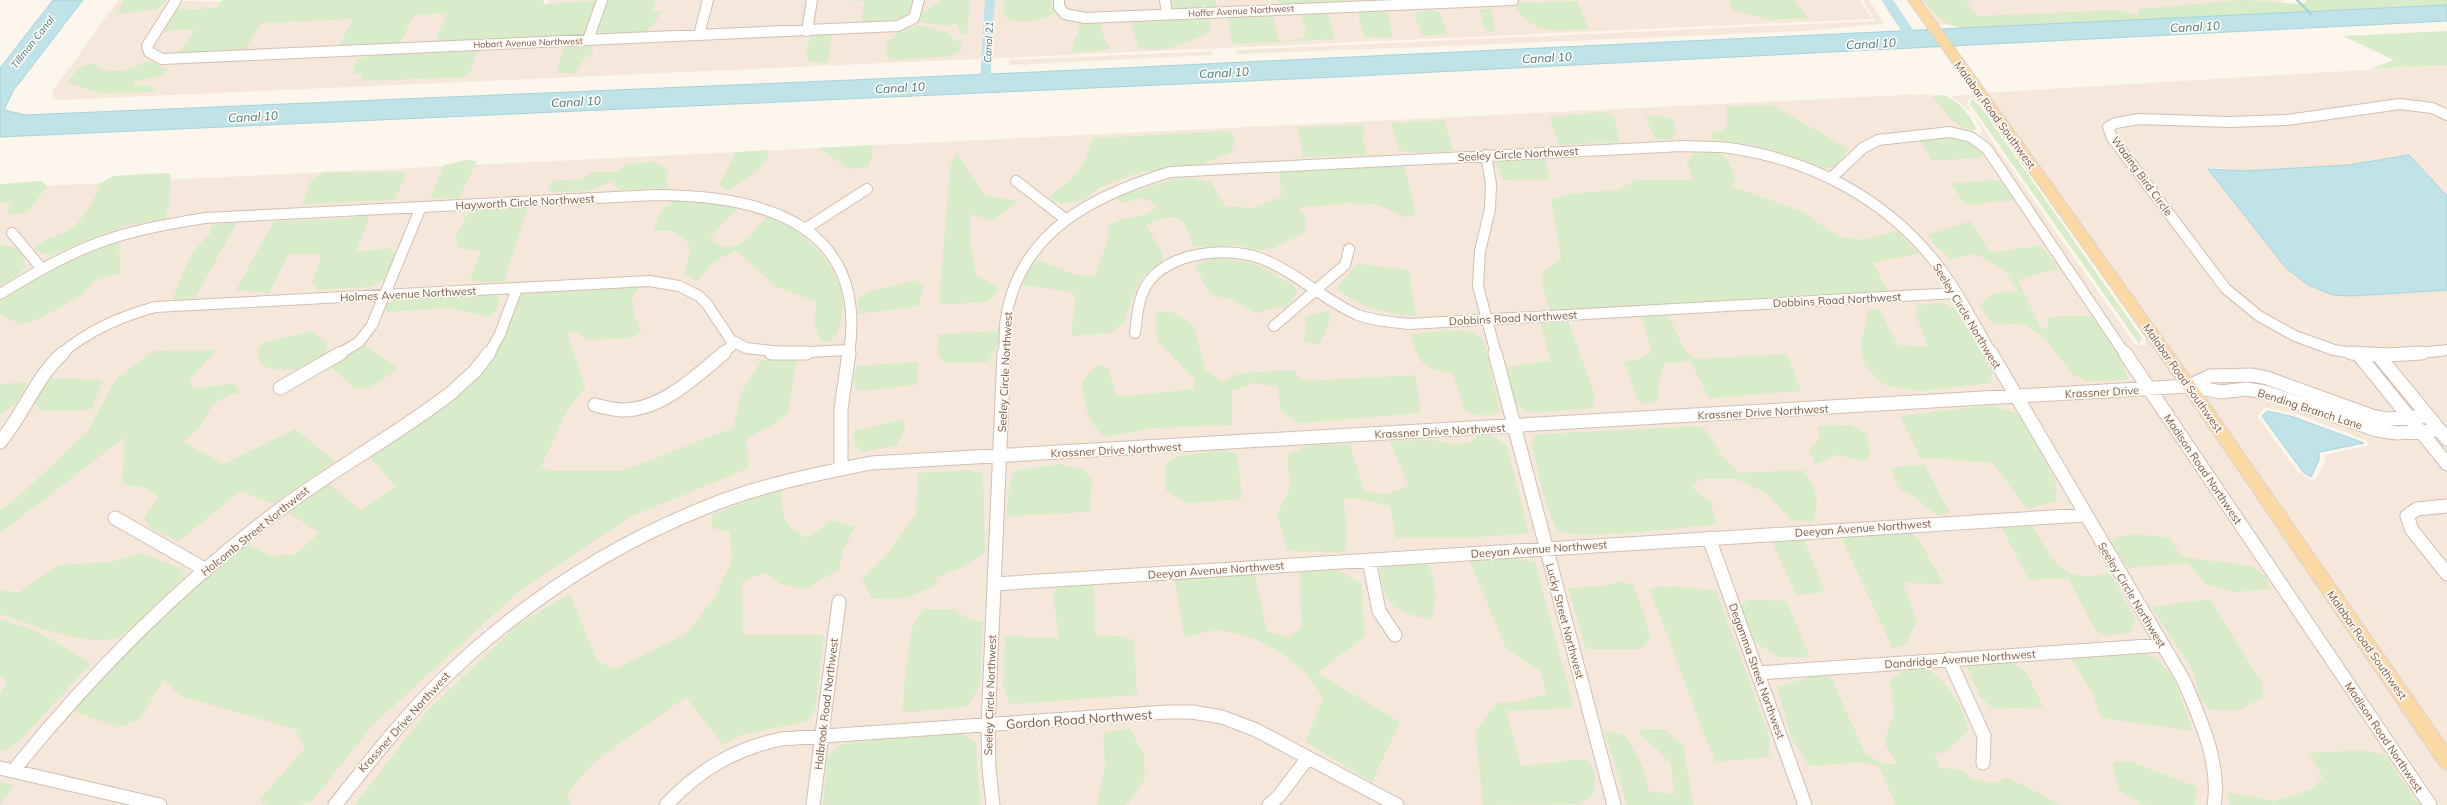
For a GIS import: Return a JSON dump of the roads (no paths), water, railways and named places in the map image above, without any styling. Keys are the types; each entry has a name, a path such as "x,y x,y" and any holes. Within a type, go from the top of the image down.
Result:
{"main road":[{"name":"Malabar Road Southwest","path":"1914,0 2189,386 2447,760"}],"street":[{"name":"Hobart Avenue Northwest","path":"176,0 152,35 147,46 149,52 162,59 898,26 908,23 914,18 918,11 918,0"},
{"path":"588,40 602,0"},
{"path":"699,35 708,0"},
{"path":"807,31 812,0"},
{"name":"Hoffer Avenue Northwest","path":"1059,0 1059,7 1065,14 1085,18 1271,10 1374,3 1512,0"},
{"path":"1165,0 1167,15"},
{"path":"1269,0 1271,10"},
{"name":"Wading Bird Circle","path":"2447,115 2427,106 2413,104 2344,111 2316,117 2230,123 2168,118 2115,122 2108,127 2112,138 2226,289 2248,310 2280,330 2306,342 2358,354 2378,355 2447,350"},
{"name":"Madison Road Northwest","path":"1831,178 1863,148 1878,140 1950,132 1971,137 1987,149 2430,805"},
{"name":"Seeley Circle Northwest","path":"993,805 989,769 988,726 1006,317 1012,289 1026,262 1064,218 1103,195 1139,181 1170,172 1683,146 1729,148 1775,157 1831,178 1864,197 1899,222 1932,258 1956,293 2084,515 2184,681 2202,724 2217,786 2214,805"},
{"name":"Lucky Street Northwest","path":"1486,155 1491,184 1490,209 1480,251 1478,286 1513,427 1614,805"},
{"path":"1016,181 1064,218"},
{"path":"805,229 867,188"},
{"name":"Hayworth Circle Northwest","path":"0,294 42,269 98,243 165,224 205,218 694,194 726,198 757,205 783,215 805,229 824,246 840,268 849,291 852,317 842,403 841,468"},
{"path":"280,388 359,342 372,325 421,208"},
{"path":"12,233 42,269"},
{"path":"1274,326 1345,265 1349,249"},
{"name":"Dobbins Road Northwest","path":"1135,333 1139,301 1149,282 1165,267 1189,257 1219,252 1246,254 1267,261 1315,291 1359,315 1378,320 1409,324 1956,293"},
{"name":"Holmes Avenue Northwest","path":"0,442 22,414 40,380 61,354 95,329 126,314 155,307 630,281 668,283 690,290 706,301 717,322 735,343"},
{"name":"Holcomb Street Northwest","path":"6,770 46,729 95,673 170,601 206,570 257,527 308,489 422,414 454,390 485,359 499,335 517,288"},
{"path":"595,405 624,410 646,406 668,396 735,343 753,349 778,353 848,350"},
{"path":"2358,354 2447,464"},
{"path":"2378,355 2443,434"},
{"name":"Bending Branch Lane","path":"2189,386 2210,376 2252,375 2267,378 2367,415 2387,419 2428,416"},
{"name":"Krassner Drive","path":"2015,397 2189,386"},
{"name":"Bending Branch Lane","path":"2189,386 2221,392 2246,389 2265,392 2377,430 2397,432 2420,431 2443,434"},
{"name":"Krassner Drive Northwest","path":"335,805 362,768 426,695 457,664 520,611 568,578 650,530 699,509 766,485 841,468 871,463 1001,457 2015,397"},
{"path":"2447,506 2417,508 2408,516 2412,530 2447,574"},
{"name":"Deeyan Avenue Northwest","path":"994,584 2084,515"},
{"path":"115,518 206,570"},
{"name":"Degamma Street Northwest","path":"1709,538 1805,805"},
{"path":"1369,560 1379,612 1395,635"},
{"name":"Holbrook Road Northwest","path":"813,805 839,602"},
{"name":"Dandridge Avenue Northwest","path":"1758,673 1949,659 2163,646"},
{"path":"1949,659 1984,736 1983,763"},
{"name":"Gordon Road Northwest","path":"666,805 683,786 708,766 738,750 781,739 1192,712 1222,717 1249,727 1307,759 1397,805"},
{"path":"1270,805 1279,796 1307,759"},
{"path":"6,770 160,805"}],"water":[{"path":"53,0 83,0 13,91 4,110 25,115 993,74 2447,5 2447,21 1337,77 0,137 0,68"},
{"path":"2409,155 2447,196 2447,290 2351,296 2333,295 2308,285 2286,268 2208,169 2244,171 2349,165"},
{"path":"2267,411 2294,417 2364,443 2319,452 2319,460 2311,477 2303,472 2262,416"}],"waterway":[{"name":"Canal 21","path":"985,84 990,0"},
{"path":"1887,0 1915,42"},
{"path":"2297,0 2311,14"}],"water label":[{"name":"Canal 10","path":"2195,27"},
{"name":"Tillman Canal","path":"32,42"},
{"name":"Canal 10","path":"1871,44"},
{"name":"Canal 10","path":"1547,58"},
{"name":"Canal 10","path":"1224,73"},
{"name":"Canal 10","path":"900,88"},
{"name":"Canal 10","path":"576,102"},
{"name":"Canal 10","path":"253,117"}]}
